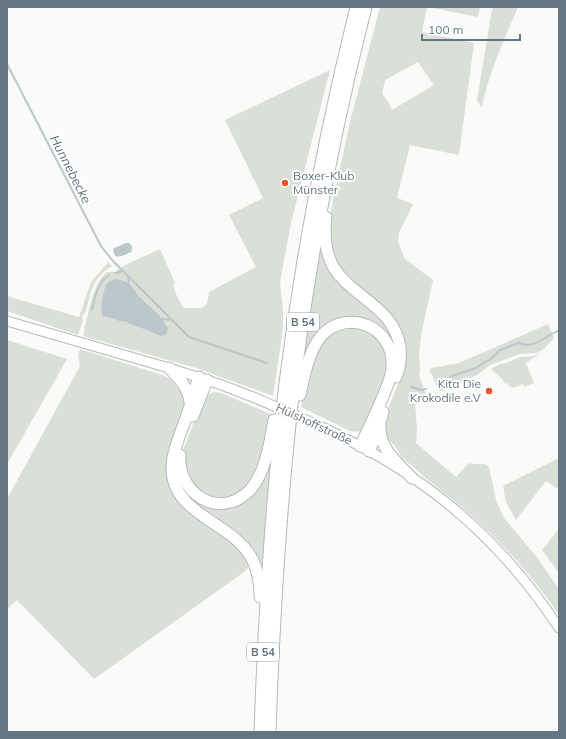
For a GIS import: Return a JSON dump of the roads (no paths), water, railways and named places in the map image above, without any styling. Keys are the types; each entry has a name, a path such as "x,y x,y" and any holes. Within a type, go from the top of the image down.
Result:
{"highway":[{"name":"B 54","path":"260,732 266,590 274,487 291,340 320,168 356,7"},
{"name":"B 54","path":"270,732 276,592 284,486 302,326 331,159 366,7"},
{"path":"331,159 326,232 326,243 331,260 334,268 344,281 376,307 388,319 395,331 401,358 398,373 380,420 377,433 365,449"},
{"path":"284,486 293,456 306,368 319,340 327,331 337,325 347,322 367,325 379,332 388,345 392,360 390,380 371,425 365,449"},
{"path":"203,379 182,445 180,470 186,485 198,496 210,502 224,503 237,500 248,492 256,481 263,466 275,418 281,368 291,340"},
{"path":"169,368 183,383 188,392 190,402"},
{"path":"203,379 190,402 188,413 174,453 172,465 175,483 178,491 187,503 202,516 235,538 248,551 254,562 260,586 256,679 261,707"},
{"path":"380,420 380,433 383,444 390,455 412,478"}],"main road":[{"name":"Hülshoffstraße","path":"7,321 203,379 253,397 320,426 365,449 412,478 448,504 489,541 525,581 559,628"}],"waterway":[{"name":"Hunnebecke","path":"7,64 101,246 112,260 189,337 267,363"},
{"name":"Hunnebecke","path":"115,273 123,271"},
{"path":"92,310 99,286 109,275"},
{"name":"Hunnebecke","path":"128,276 129,286"},
{"name":"Hunnebecke","path":"161,319 170,320"},
{"name":"Hunnebecke","path":"439,383 452,376 476,368 491,359 500,350 519,343 526,345 534,344 559,330"},
{"name":"Hunnebecke","path":"411,387 421,390 426,389"}],"place":[{"name":"Boxer-Klub Münster","path":"285,183"},
{"name":"Kita Die Krokodile e.V","path":"489,391"}]}
